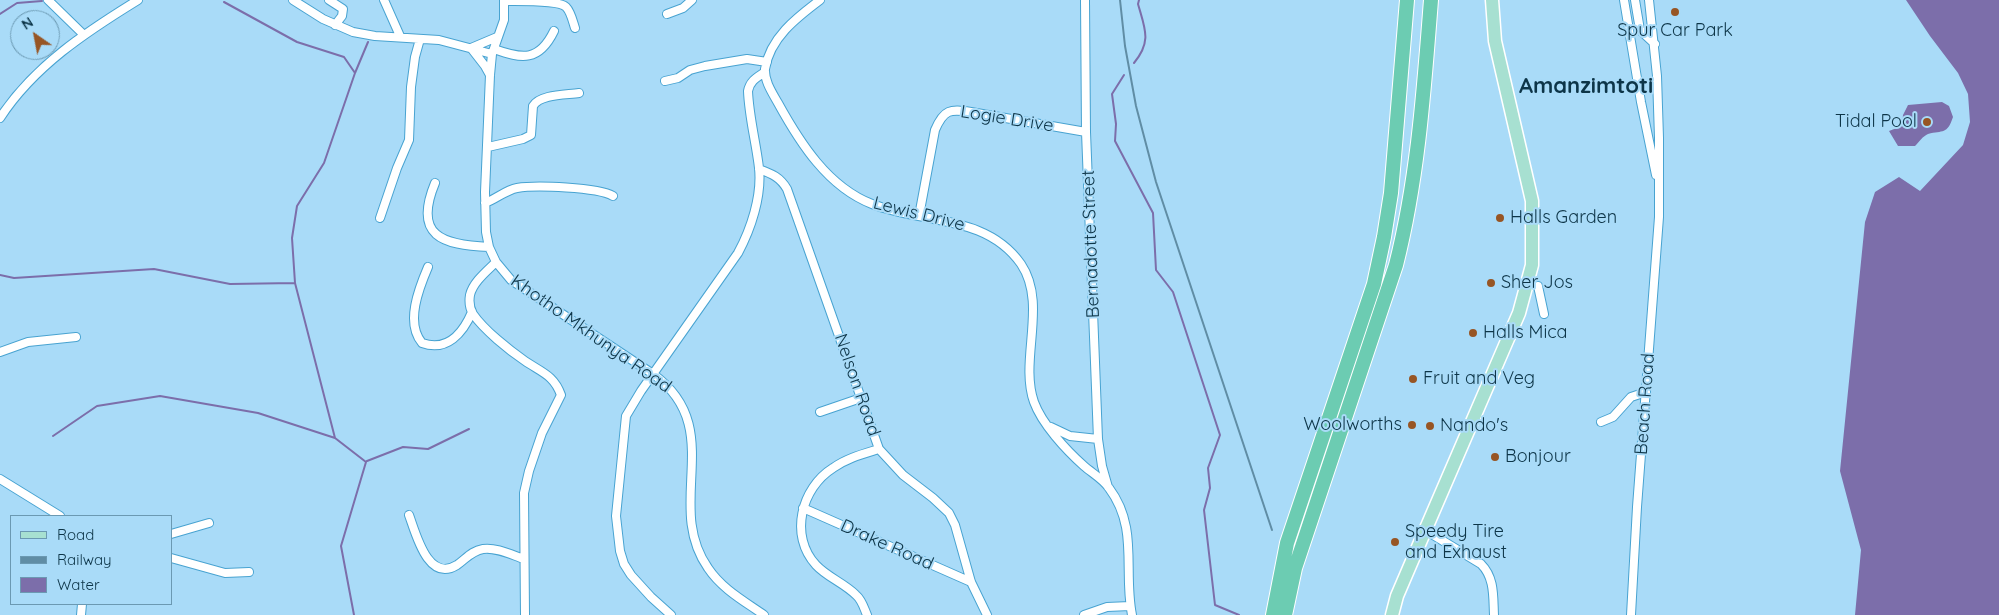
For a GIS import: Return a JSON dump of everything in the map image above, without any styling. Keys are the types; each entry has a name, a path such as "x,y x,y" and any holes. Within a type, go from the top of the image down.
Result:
{"highway":[{"path":"1267,615 1283,560 1374,284 1391,193 1407,0"},
{"path":"1285,615 1295,568 1396,265 1407,221 1416,167 1431,0"},
{"path":"1273,615 1283,560"}],"main road":[{"path":"1392,615 1397,596 1519,313 1532,265 1532,201 1495,40 1492,0"}],"street":[{"path":"48,0 84,35"},
{"path":"0,118 30,80 53,58 84,35 138,0"},
{"path":"293,0 335,25 360,33 375,36 400,36 439,40 516,57 533,54 544,47 554,31"},
{"path":"329,0 343,9 342,16 335,25"},
{"path":"384,0 400,36"},
{"path":"504,1 524,0 560,3 567,8 576,28"},
{"path":"667,14 683,8 692,0"},
{"path":"671,615 631,575 624,564 617,534 616,516 626,416 640,391 743,243 758,196 759,169 748,91 754,79 765,72 767,62 779,36 790,24 820,0"},
{"name":"Bernadotte Street","path":"1086,0 1086,132 1098,439 1102,466 1108,487"},
{"name":"Beach Road","path":"1624,0 1659,192"},
{"path":"1634,0 1640,30 1655,44"},
{"name":"Beach Road","path":"1632,615 1637,507 1659,192 1655,44 1649,0"},
{"name":"Khotho Mkhunya Road","path":"504,1 504,20 493,52 490,75 485,203 486,232 496,262 511,280 653,374 674,392 689,420 693,446 690,499 691,526 700,554 707,567 723,586 764,615"},
{"path":"471,48 497,37"},
{"path":"380,218 409,140 411,87 415,57 420,39"},
{"path":"471,48 490,75"},
{"path":"665,82 678,78 690,70 705,66 747,59 767,62"},
{"name":"Lewis Drive","path":"765,72 770,88 795,133 813,158 846,190 871,204 956,223 987,234 1003,245 1022,266 1027,278 1034,310 1030,375 1033,400 1040,416 1049,426 1056,439 1108,487 1125,521 1129,538 1130,606 1132,615"},
{"path":"488,148 523,139 531,135 533,106 535,102 546,98 579,93"},
{"name":"Logie Drive","path":"919,216 935,130 946,112 953,110 971,112 1086,132"},
{"path":"1648,139 1659,138"},
{"name":"Nelson Road","path":"759,169 776,175 787,189 879,449 853,457 822,475 814,485 803,508 800,529 804,544 811,558 823,572 856,595 867,615"},
{"path":"436,183 427,209 432,231 436,235 457,243 490,247"},
{"path":"485,203 495,200 510,190 531,187 598,190 613,196"},
{"path":"496,262 478,280 470,293 472,312 512,350 552,377 561,395 542,433 529,471 524,494 525,615"},
{"path":"428,267 415,303 415,326 417,337 422,343 443,344 454,339 467,323 472,312"},
{"path":"1538,286 1544,314"},
{"path":"0,352 28,342 76,336"},
{"path":"1601,422 1614,417 1631,396 1646,392"},
{"path":"820,412 861,398"},
{"path":"1049,426 1070,436 1098,439"},
{"path":"879,449 899,472 949,513 955,525 971,582 987,615"},
{"path":"0,479 58,515"},
{"name":"Drake Road","path":"803,508 971,582"},
{"path":"409,515 420,546 429,561 435,566 449,569 458,565 471,553 490,548 524,559"},
{"path":"172,534 209,523"},
{"path":"1425,530 1481,564 1488,571 1492,580 1494,615"},
{"path":"172,558 225,573 249,572"},
{"path":"1084,615 1107,607 1130,606"}],"water":[{"path":"1906,0 1999,0 1999,615 1855,615 1861,550 1840,471 1865,222 1875,192 1899,177 1920,191 1963,145 1970,122 1968,94 1958,73"},
{"name":"Tidal Pool","path":"1942,102 1949,106 1953,117 1949,127 1944,131 1926,135 1915,146 1898,146 1889,131 1902,126 1903,115 1908,105"}],"waterway":[{"path":"1134,63 1140,55 1145,41 1145,28 1138,4 1139,0"},
{"path":"0,14 17,3 42,1"},
{"path":"224,2 297,42 344,57 355,73"},
{"path":"354,615 341,546 366,462 335,438 295,283 292,238 297,206 324,163 355,73 368,42"},
{"path":"1124,75 1112,94 1116,124 1115,141 1153,213 1156,270 1173,292 1220,435 1208,468 1210,488 1204,510 1215,605 1239,615"},
{"path":"0,275 14,278 154,269 230,284 295,283"},
{"path":"53,436 97,406 160,396 258,413 335,438"},
{"path":"367,461 403,447 428,449 469,429"}],"railway":[{"path":"1120,0 1125,46 1136,106 1156,182 1272,530"}],"place":[{"name":"Spur Car Park","path":"1675,12"},
{"name":"Tidal Pool","path":"1927,122"},
{"name":"Halls Garden","path":"1500,218"},
{"name":"Sher Jos","path":"1491,283"},
{"name":"Halls Mica","path":"1473,333"},
{"name":"Fruit and Veg","path":"1413,379"},
{"name":"Woolworths","path":"1412,425"},
{"name":"Nando's","path":"1430,426"},
{"name":"Bonjour","path":"1495,457"},
{"name":"Speedy Tire and Exhaust","path":"1395,542"}],"district":[{"name":"Amanzimtoti","path":"1586,86"}]}
